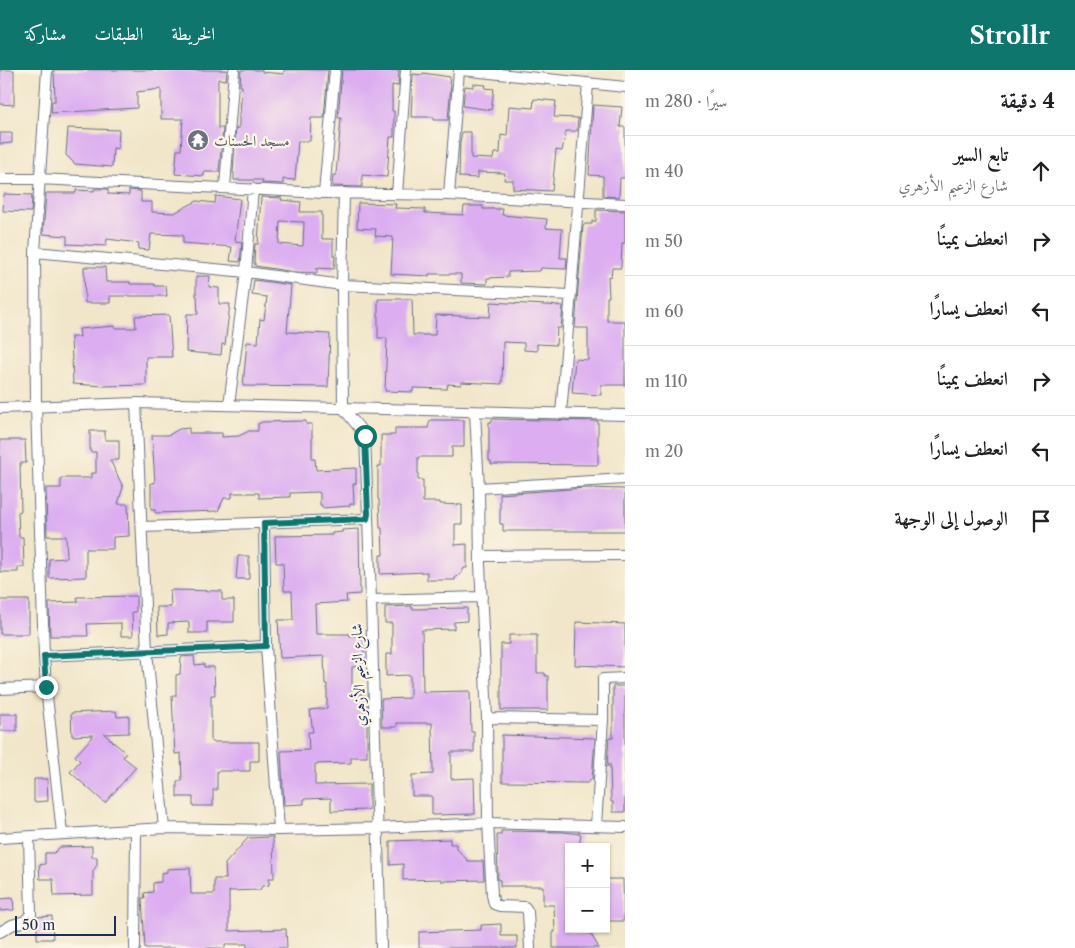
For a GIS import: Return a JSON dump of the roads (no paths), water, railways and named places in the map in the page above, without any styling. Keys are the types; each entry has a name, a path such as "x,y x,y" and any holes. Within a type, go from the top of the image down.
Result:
{"street":[{"path":"48,70 35,252 36,406 44,656 62,833"},
{"path":"225,187 234,70"},
{"path":"324,193 335,70"},
{"path":"397,194 406,70"},
{"path":"449,195 460,70 625,87"},
{"path":"561,414 588,84"},
{"path":"0,180 40,179 324,193 449,195 625,204"},
{"path":"229,405 246,272 253,189"},
{"path":"343,408 342,285 344,193"},
{"path":"35,252 246,272 342,285 570,295"},
{"path":"136,403 148,651 164,828"},
{"path":"0,408 136,403 625,415"},
{"name":"شارع الزعيم الأزهري","path":"343,408 365,436 381,948"},
{"path":"475,412 487,718 488,823 494,904 525,907 528,912 530,948"},
{"path":"479,488 625,479"},
{"path":"143,527 367,519"},
{"path":"264,523 266,646 279,830"},
{"path":"480,556 625,555"},
{"path":"371,600 482,597"},
{"path":"44,656 266,646"},
{"path":"596,825 603,720 603,679 625,678"},
{"path":"0,689 46,687"},
{"path":"487,718 603,720"},
{"path":"0,838 164,828 279,830 488,823 625,827"},
{"path":"135,948 136,830"},
{"path":"0,932 12,925 25,921 31,914 29,837"}],"place":[{"name":"مسجد الحسنات","path":"198,140"}]}
